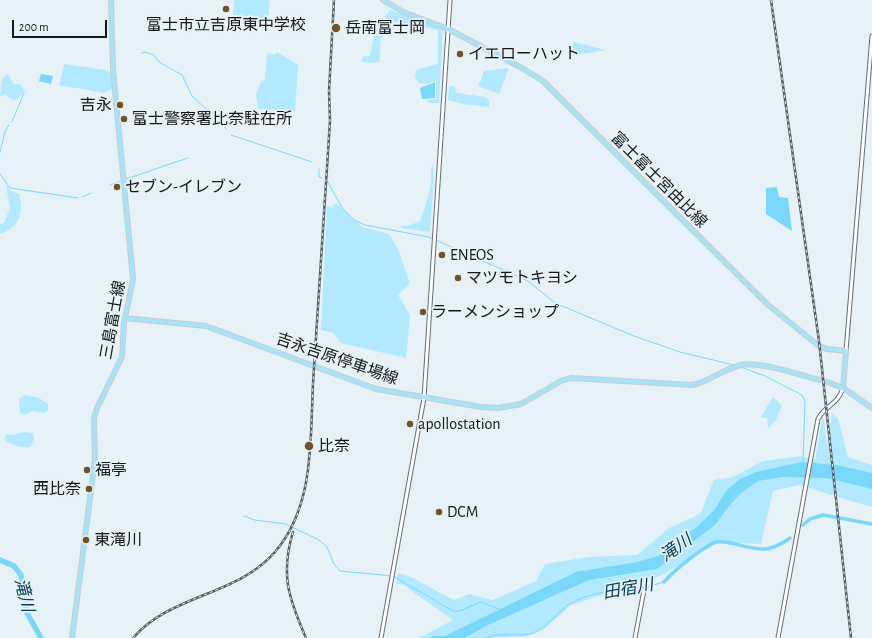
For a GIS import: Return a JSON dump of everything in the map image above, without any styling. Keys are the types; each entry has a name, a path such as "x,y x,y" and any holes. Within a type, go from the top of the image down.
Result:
{"main road":[{"name":"三島富士線","path":"72,638 95,459 94,418 96,408 122,357 125,318 132,286 133,270 113,70 111,0"},
{"name":"富士富士宮由比線","path":"383,0 403,12 448,30 522,68 543,82 773,309 819,346 846,351"},
{"name":"吉永吉原停車場線","path":"125,318 206,326 376,389 424,398 498,408 521,404 571,378 692,385 699,384 733,368 748,364 820,380"},
{"path":"843,388 846,351"},
{"path":"827,382 843,388 872,408"}],"street":[{"path":"380,638 424,398 450,0"},
{"path":"846,351 872,36"},
{"path":"778,638 818,419 821,412 837,401 843,388"},
{"path":"635,638 644,590"}],"shaded area":[{"path":"234,0 270,0 268,18 233,15"},
{"path":"390,10 443,30 439,103 429,103 427,100 436,99 436,80 427,84 419,83 415,77 416,70 438,64 438,30 399,22 391,22 382,37 379,62 368,63 361,61 364,56 370,56 375,31"},
{"path":"574,42 606,50 570,56"},
{"path":"277,52 298,65 295,111 258,109 256,94 262,80 265,81 267,54 274,55"},
{"path":"64,64 106,70 111,73 113,88 104,93 59,85"},
{"path":"509,68 499,94 478,86 483,75 483,71"},
{"path":"8,74 14,84 20,84 25,91 18,99 13,100 5,95 0,96 2,79"},
{"path":"449,86 455,86 456,93 486,97 489,100 489,107 463,104 448,100"},
{"path":"433,166 434,176 430,232 402,228 400,226 408,226 420,221 430,188 430,169"},
{"path":"6,185 11,191 19,194 21,207 19,218 16,223 7,231 0,234 0,224 4,223 10,208"},
{"path":"336,203 362,227 389,234 398,249 410,283 398,295 410,315 406,358 341,343 333,333 321,330 327,206 333,208 332,206"},
{"path":"25,395 39,398 48,404 48,410 45,413 31,411 26,415 20,413 19,399"},
{"path":"773,397 782,406 776,420 768,429 767,418 761,417"},
{"path":"832,414 838,418 848,457 872,465 872,507 799,485 773,491 761,544 719,542 660,576 571,605 543,630 529,636 489,638 419,638 453,620 402,584 396,584 398,573 411,577 454,600 469,594 493,600 536,581 545,564 589,557 637,555 669,528 700,514 714,480 733,477 763,461 802,456 815,460 822,419 824,418 827,447"},
{"path":"24,432 33,433 34,439 30,447 16,446 4,439 6,434 12,435"}],"water":[{"path":"41,74 53,76 51,84 39,81"},
{"path":"435,82 435,98 422,99 420,88"},
{"path":"777,187 779,197 788,198 792,231 766,214 766,188"},
{"path":"802,462 836,465 872,473 872,489 826,478 782,477 758,481 741,493 728,507 715,525 657,569 589,580 488,625 464,638 427,638 434,636 445,636 576,572 637,562 658,556 698,526 715,509 726,491 740,479 756,472"}],"waterway":[{"path":"142,53 145,52 154,55 159,62 182,75 192,96 205,108 220,117 226,129"},
{"path":"12,122 24,93"},
{"path":"0,152 5,132 9,125"},
{"path":"231,135 312,162"},
{"path":"126,179 188,158"},
{"path":"319,169 319,177 322,178"},
{"path":"0,174 10,188 78,198"},
{"path":"110,185 120,181"},
{"path":"327,181 343,209 356,221 365,225 429,237 528,281 555,303 634,336 680,352 734,365"},
{"path":"82,197 91,193"},
{"path":"741,367 765,376 802,395 805,401 803,462"},
{"name":"田宿川","path":"803,525 810,519 823,515 872,524"},
{"path":"244,516 255,520 286,524 319,540 327,547 334,564 340,571 393,576 453,611 460,611 480,602 499,609"},
{"name":"田宿川","path":"664,582 688,560 716,542 725,542 755,549 768,549 790,538"},
{"name":"滝川","path":"0,560 14,566 21,575 27,613 41,638"},
{"name":"田宿川","path":"485,638 497,635 521,635 533,633 545,626 565,607 587,596 664,582"}],"railway":[{"path":"133,638 148,623 166,612 242,578 260,567 275,552 289,532 299,511 305,488 311,440 314,368 330,121 329,91 334,0"},
{"path":"771,0 819,341 851,638"},
{"path":"293,532 287,561 288,586 295,611 306,638"}],"place":[{"name":"富士市立吉原東中学校","path":"226,9"},
{"name":"岳南富士岡","path":"336,28"},
{"name":"イエローハット","path":"460,54"},
{"name":"吉永","path":"120,105"},
{"name":"富士警察署比奈駐在所","path":"124,119"},
{"name":"セブン-イレブン","path":"117,187"},
{"name":"ENEOS","path":"442,255"},
{"name":"マツモトキヨシ","path":"458,278"},
{"name":"ラーメンショップ","path":"423,312"},
{"name":"apollostation","path":"410,424"},
{"name":"比奈","path":"309,446"},
{"name":"福亭","path":"87,470"},
{"name":"西比奈","path":"89,489"},
{"name":"DCM","path":"439,512"},
{"name":"東滝川","path":"86,540"}]}
